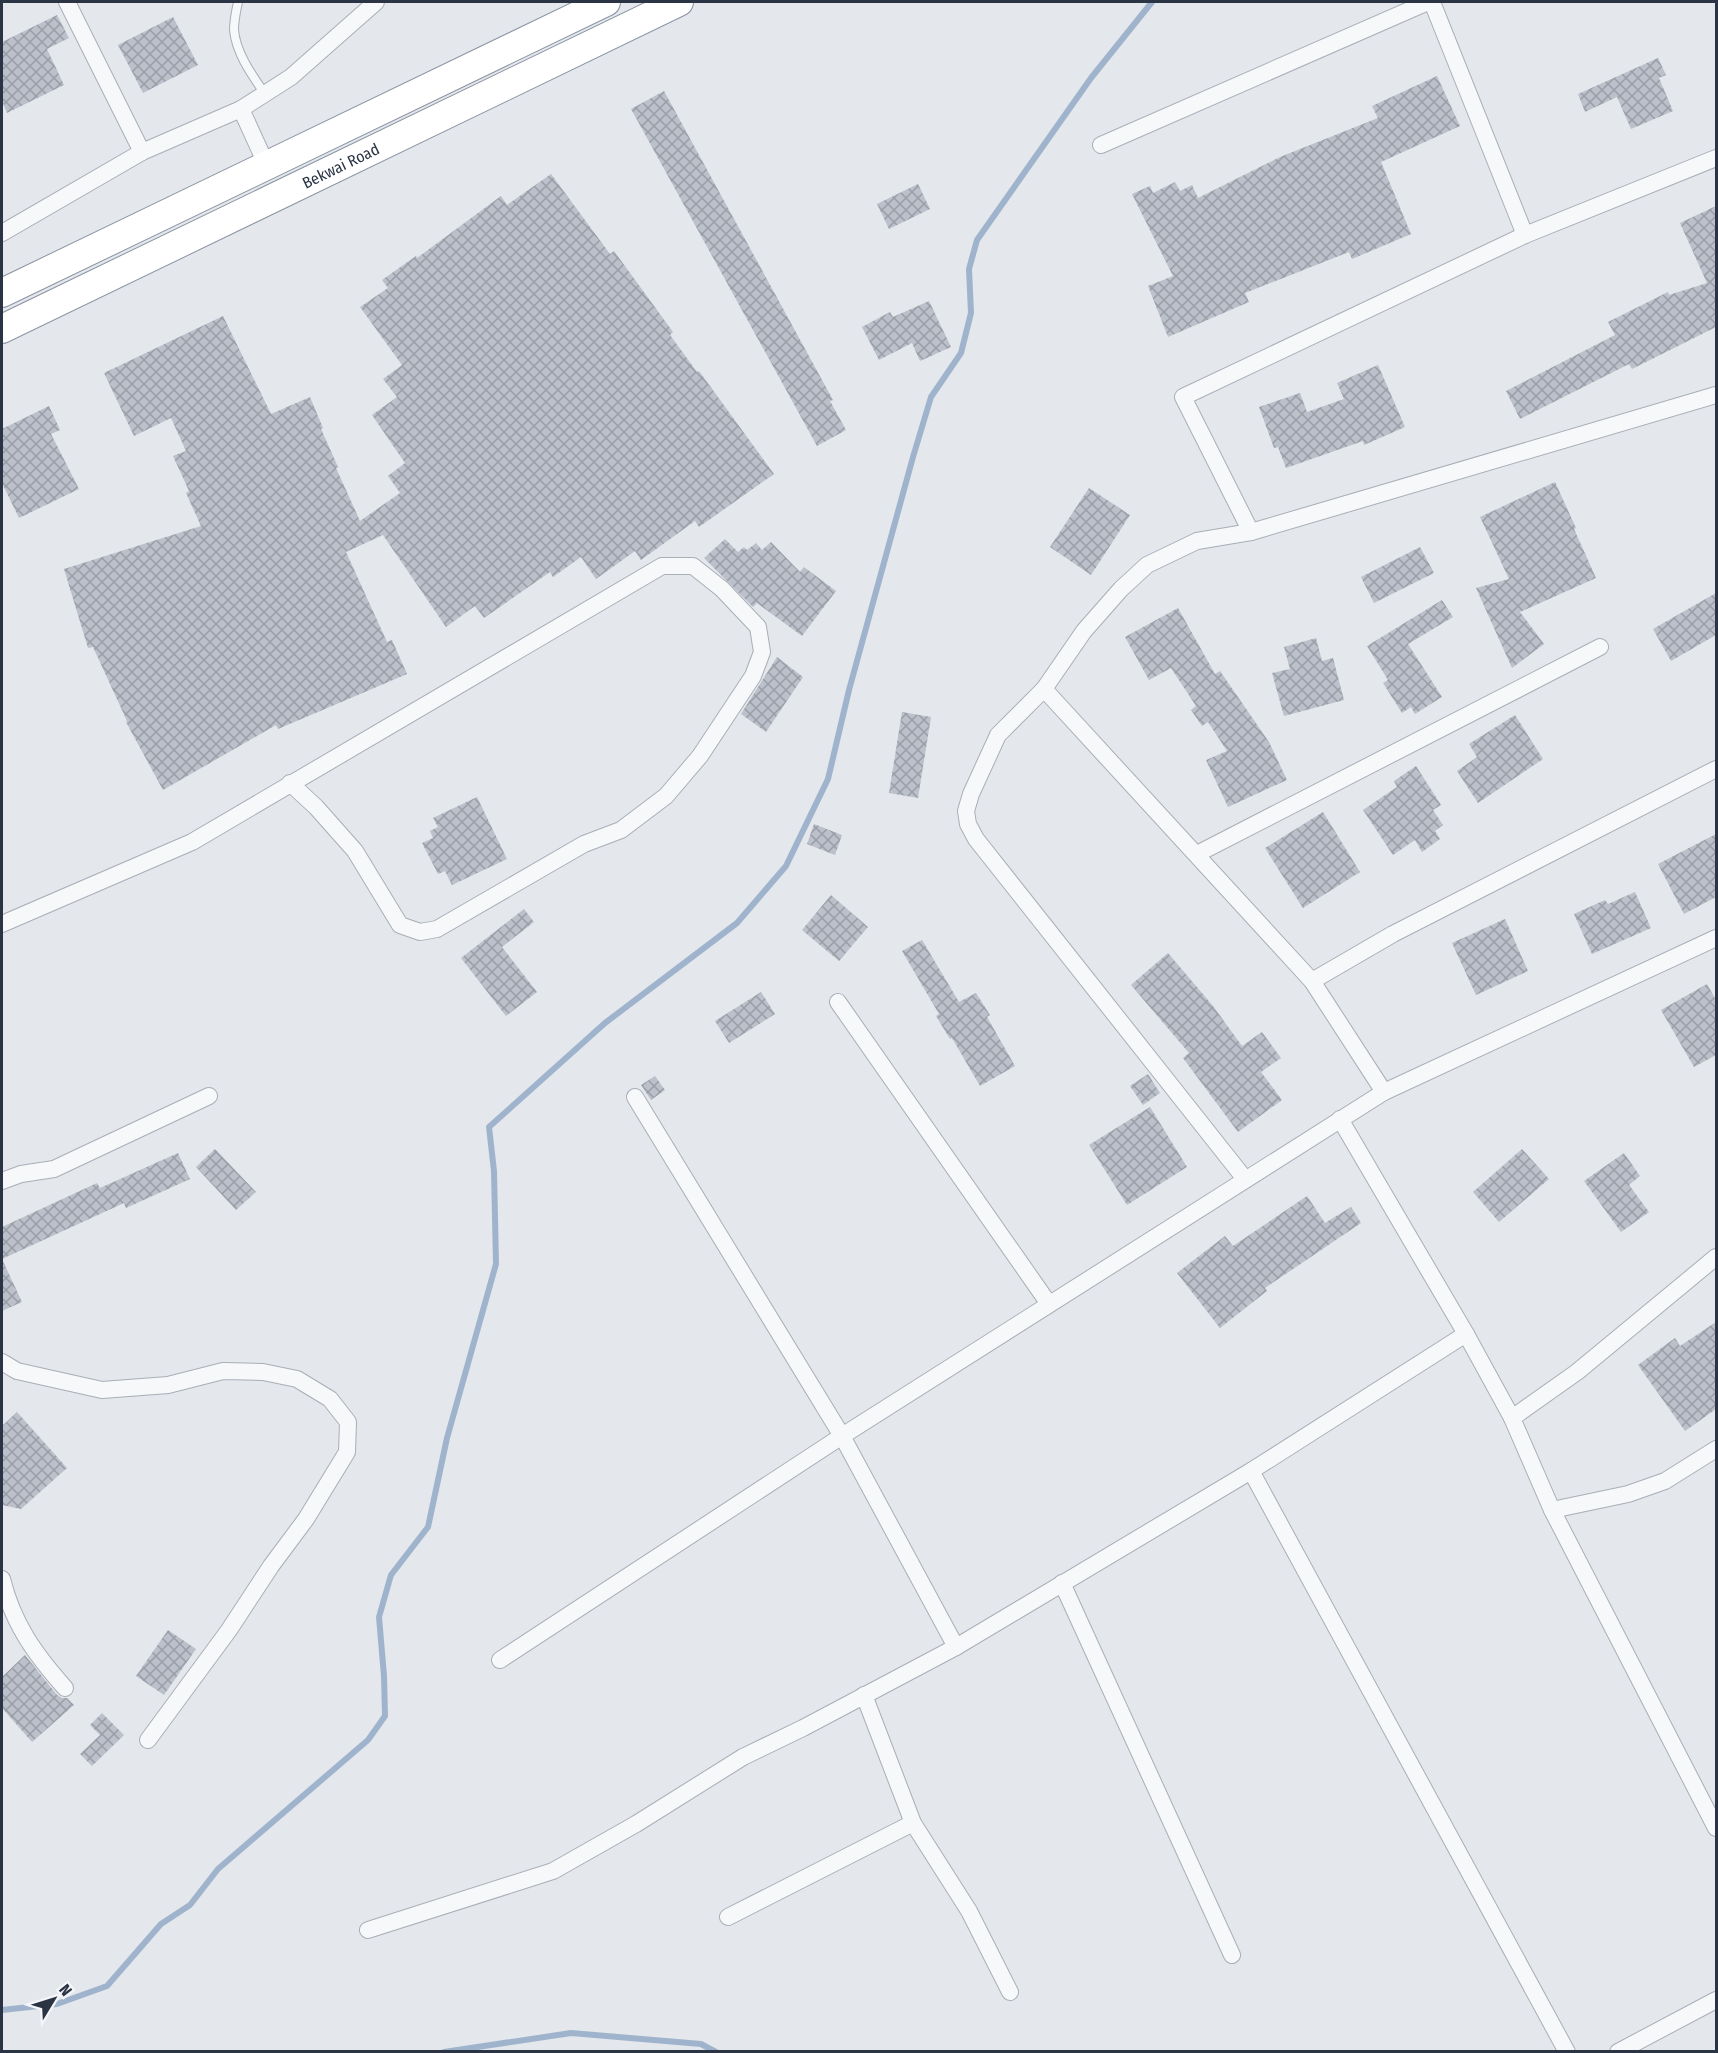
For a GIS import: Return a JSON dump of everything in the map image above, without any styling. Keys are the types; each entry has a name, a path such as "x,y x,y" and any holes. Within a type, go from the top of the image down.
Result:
{"highway":[{"name":"Bekwai Road","path":"2,293 606,2"},
{"name":"Bekwai Road","path":"2,328 679,2"}],"street":[{"path":"67,2 142,153"},
{"path":"2,233 142,153 241,109 291,77 376,2"},
{"path":"1101,146 1430,2 1525,235"},
{"path":"241,109 267,166"},
{"path":"1251,532 1183,397 1525,235 1716,158"},
{"path":"1245,1179 976,839 968,824 966,811 998,735 1044,689 1084,631 1121,589 1147,566 1197,541 1251,532 1716,395"},
{"path":"2,924 192,842 290,783 662,566 693,566 722,589 758,627 762,652 753,676 700,756 666,796 621,830 584,844 436,929 420,932 400,925 356,851 316,807 290,783"},
{"path":"1197,854 1600,647"},
{"path":"1044,689 1312,981 1384,1092"},
{"path":"1312,981 1393,934 1716,769"},
{"path":"500,1660 842,1436 1384,1092 1716,938"},
{"path":"838,1002 1049,1304"},
{"path":"2,1181 21,1174 54,1169 209,1096"},
{"path":"635,1097 842,1436 956,1647"},
{"path":"1340,1119 1466,1334 1512,1418 1552,1510 1716,1828"},
{"path":"1512,1418 1577,1372 1716,1257"},
{"path":"368,1930 553,1871 636,1824 743,1757 956,1647 1251,1471 1466,1334"},
{"path":"2,1362 17,1371 102,1390 168,1385 223,1371 263,1372 297,1379 330,1399 348,1422 348,1452 306,1519 271,1566 229,1630 148,1740"},
{"path":"1552,1510 1628,1494 1665,1481 1716,1449"},
{"path":"1251,1471 1567,2052"},
{"path":"1062,1583 1232,1955"},
{"path":"2,1588 16,1623 33,1649 65,1688"},
{"path":"864,1695 913,1823 969,1911 1010,1992"},
{"path":"728,1917 913,1823"},
{"path":"1618,2052 1716,2000"}],"lane":[{"path":"237,2 234,29 237,44 250,71 265,94"}],"building":[{"path":"57,15 69,38 47,49 64,85 7,113 2,101 2,42"},
{"path":"173,17 198,65 143,93 118,45"},
{"path":"1658,58 1666,75 1659,78 1673,111 1631,129 1617,97 1585,112 1578,94"},
{"path":"1437,76 1460,126 1381,162 1411,234 1352,259 1349,252 1245,293 1249,302 1168,337 1148,286 1173,276 1132,194 1150,186 1153,193 1175,182 1180,191 1192,185 1198,198 1280,157 1378,118 1372,106"},
{"path":"664,91 833,400 830,401 846,430 817,446 631,109"},
{"path":"551,174 610,254 614,251 673,332 670,335 774,474 699,527 695,521 641,560 635,551 596,579 581,557 553,577 550,572 484,618 475,606 446,627 383,535 346,552 387,642 392,640 407,674 278,729 276,725 163,790 126,722 93,647 88,648 64,569 201,526 186,493 189,491 173,456 186,451 171,418 134,436 104,373 223,316 271,414 310,397 338,467 336,468 360,521 400,493 388,476 405,463 372,415 397,397 383,379 402,365 360,307 388,288 382,280 416,256 417,258 501,196 507,205"},
{"path":"918,184 930,209 889,229 877,204"},
{"path":"1716,206 1716,327 1632,369 1629,364 1520,419 1506,391 1615,335 1608,322 1668,292 1669,295 1707,283 1680,223"},
{"path":"929,301 951,347 920,361 912,343 879,360 862,327 890,312 893,317"},
{"path":"1378,365 1405,427 1364,445 1363,441 1286,468 1278,447 1274,448 1259,407 1300,393 1307,412 1344,399 1337,383"},
{"path":"49,406 60,430 51,434 79,489 19,518 2,483 2,429"},
{"path":"1555,482 1596,578 1520,612 1544,644 1512,668 1476,588 1509,579 1480,517"},
{"path":"1089,488 1130,515 1091,575 1050,547"},
{"path":"725,539 738,552 744,547 747,550 756,543 762,550 771,542 800,572 804,567 836,591 802,636 757,603 753,607 704,558"},
{"path":"1420,547 1434,573 1374,603 1361,577"},
{"path":"1716,593 1716,635 1671,661 1653,629"},
{"path":"1442,600 1453,617 1408,644 1442,697 1415,714 1411,707 1402,713 1383,683 1388,680 1367,646"},
{"path":"1178,608 1215,674 1220,671 1269,742 1287,780 1228,807 1206,760 1227,751 1208,722 1202,726 1191,710 1196,706 1171,668 1149,680 1125,637"},
{"path":"1316,638 1322,661 1333,658 1344,700 1284,716 1272,673 1290,669 1284,647"},
{"path":"777,657 803,677 766,732 741,714"},
{"path":"902,712 931,717 918,798 889,793"},
{"path":"1515,715 1543,759 1478,803 1457,771 1477,757 1469,744"},
{"path":"1416,766 1441,805 1433,810 1443,825 1435,831 1440,839 1422,852 1415,840 1393,855 1363,810 1397,787 1394,781"},
{"path":"477,797 507,859 452,885 445,871 438,874 422,843 433,838 430,831 438,827 433,818"},
{"path":"1323,812 1360,872 1303,908 1265,848"},
{"path":"814,824 842,835 835,855 807,844"},
{"path":"1716,834 1716,897 1684,914 1658,864"},
{"path":"1635,892 1651,928 1592,954 1574,914 1605,900 1608,904"},
{"path":"831,895 868,927 839,961 802,930"},
{"path":"524,909 534,922 502,947 537,992 506,1016 461,958"},
{"path":"1505,919 1528,971 1476,995 1452,943"},
{"path":"922,940 959,1002 976,993 990,1015 987,1017 1015,1066 980,1086 952,1038 950,1039 936,1016 939,1014 902,951"},
{"path":"1168,953 1213,1006 1242,1046 1262,1032 1281,1058 1261,1072 1282,1100 1238,1132 1183,1058 1189,1053 1131,985"},
{"path":"1707,984 1716,1000 1716,1055 1694,1067 1661,1010"},
{"path":"761,992 775,1014 729,1043 715,1021"},
{"path":"1148,1074 1160,1093 1143,1105 1130,1086"},
{"path":"655,1076 665,1090 651,1100 641,1085"},
{"path":"1150,1107 1187,1167 1127,1205 1089,1145"},
{"path":"215,1149 256,1192 236,1210 196,1167"},
{"path":"1522,1149 1549,1179 1499,1222 1473,1192"},
{"path":"178,1153 190,1179 126,1208 124,1203 2,1259 2,1227 97,1183 100,1188"},
{"path":"1624,1153 1640,1176 1629,1185 1649,1212 1621,1232 1584,1181"},
{"path":"1307,1196 1325,1223 1351,1207 1361,1223 1265,1288 1267,1291 1220,1328 1177,1273 1225,1236 1233,1246"},
{"path":"2,1259 22,1302 2,1311"},
{"path":"1716,1322 1716,1409 1685,1431 1638,1365 1675,1338 1680,1346"},
{"path":"17,1412 67,1468 21,1509 2,1505 2,1426"},
{"path":"168,1630 196,1649 164,1695 136,1676"},
{"path":"25,1655 57,1695 67,1698 74,1705 32,1742 2,1708 2,1677"},
{"path":"102,1713 124,1735 92,1766 80,1754 100,1735 90,1725"}],"waterway":[{"path":"2,2010 57,2004 107,1986 161,1924 190,1905 218,1869 368,1740 385,1716 379,1617 391,1575 428,1527 447,1438 496,1264 494,1171 489,1127 605,1023 737,923 786,866 828,779 849,690 931,397 961,353 971,313 969,269 977,240 1091,78 1152,2"},
{"path":"444,2052 571,2033 701,2044 716,2052"}]}
